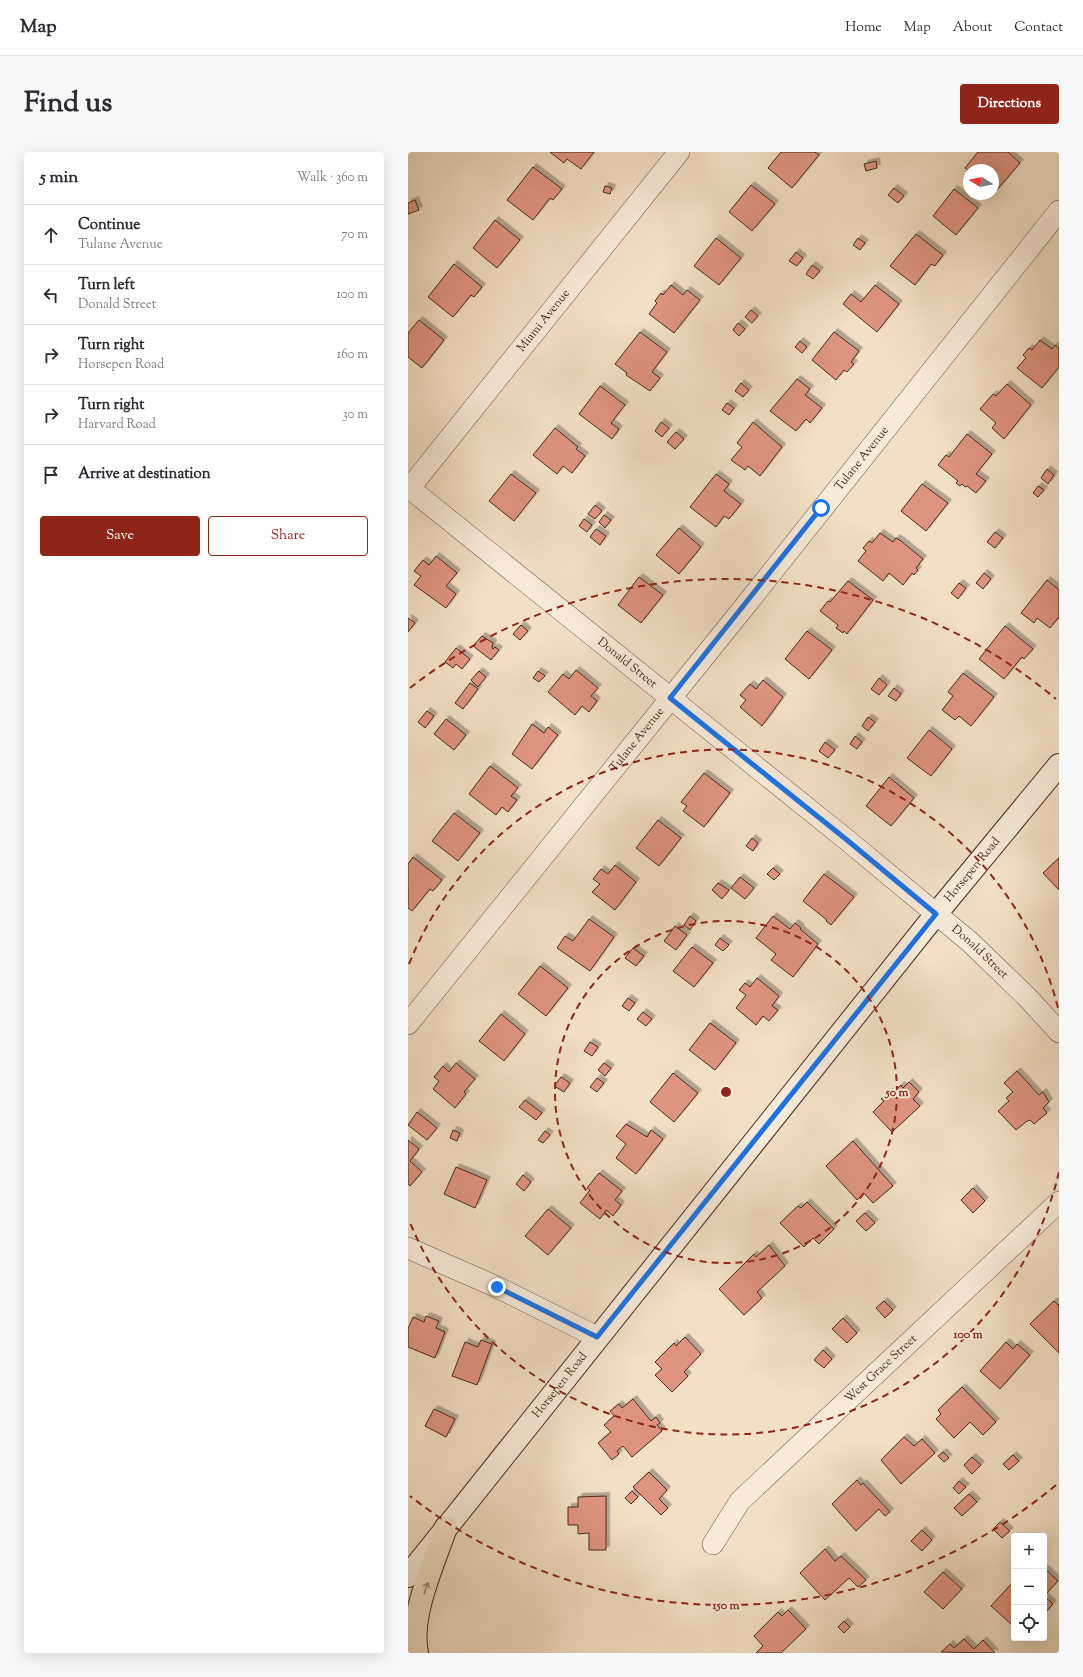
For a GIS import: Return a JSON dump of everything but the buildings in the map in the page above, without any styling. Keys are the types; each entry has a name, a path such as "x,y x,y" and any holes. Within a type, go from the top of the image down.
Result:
{"main road":[{"path":"417,1653 414,1628 446,1528"}],"street":[{"name":"Miami Avenue","path":"408,488 678,152"},
{"name":"Tulane Avenue","path":"408,1024 1059,211"},
{"name":"Donald Street","path":"408,488 847,840 970,942 1027,997 1059,1032"},
{"name":"Horsepen Road","path":"408,1576 597,1337 936,914 1059,765"},
{"name":"West Grace Street","path":"713,1544 740,1501 1059,1202"},
{"path":"408,1248 497,1287 597,1337"}],"route":[{"path":"497,1287 597,1337 936,914 847,840 670,698 821,508"}]}
